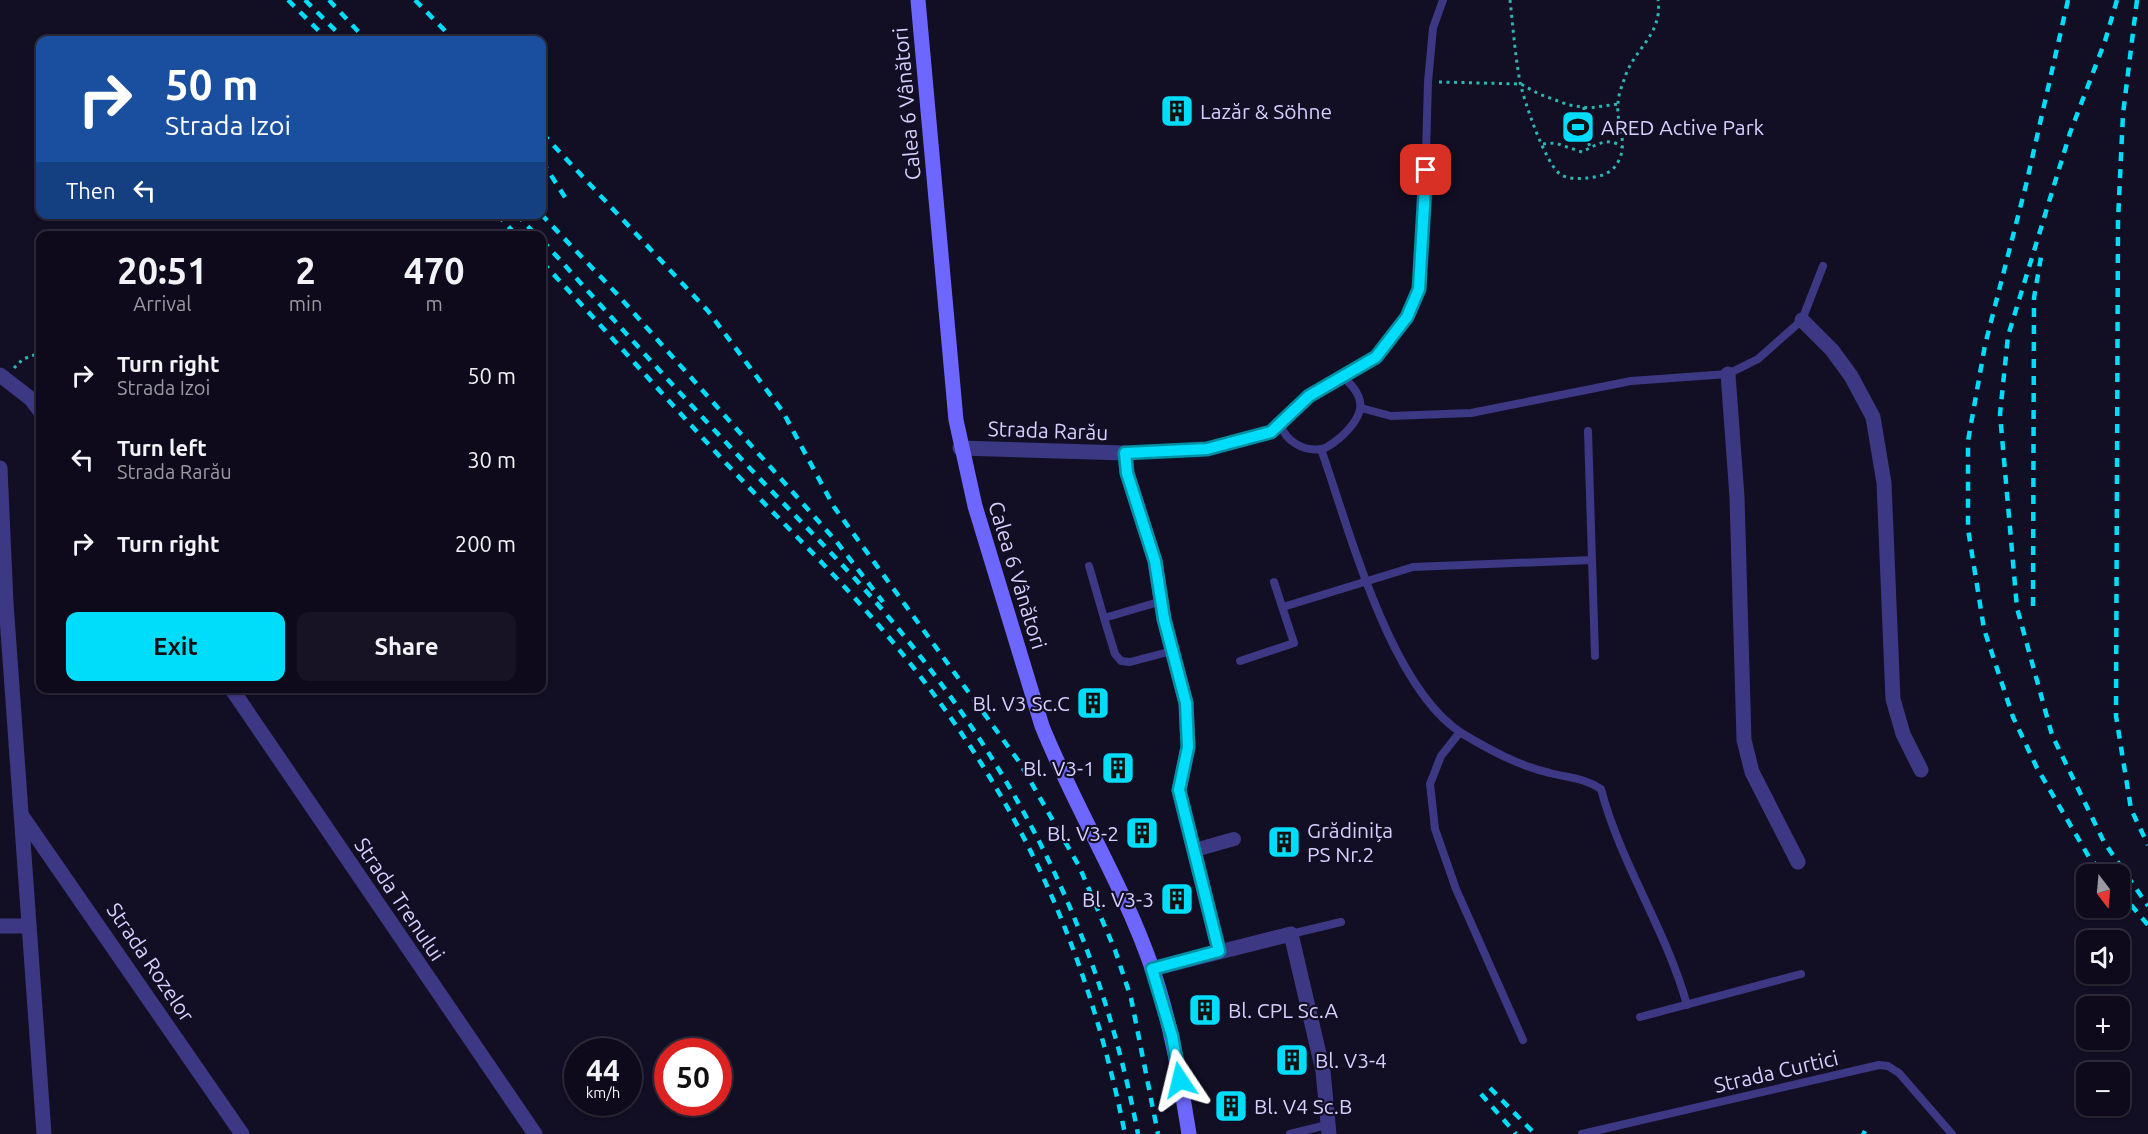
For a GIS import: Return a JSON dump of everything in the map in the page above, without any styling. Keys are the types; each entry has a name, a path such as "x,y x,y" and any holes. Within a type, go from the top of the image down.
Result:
{"main road":[{"name":"Calea 6 Vânători","path":"918,0 960,448 975,506 1042,726 1062,774 1130,914 1152,969 1172,1036 1189,1134"}],"street":[{"path":"1802,320 1832,350 1851,376 1873,417 1884,483 1893,699 1903,734 1921,770"},
{"path":"1728,374 1737,497 1744,740 1752,772 1798,862"},
{"path":"3,377 36,406"},
{"name":"Strada Rarău","path":"960,448 1125,453 1127,473 1155,561 1172,651 1184,691 1188,747 1179,790 1219,951"},
{"path":"0,468 3,603 22,816 44,1134"},
{"name":"Strada Trenului","path":"234,693 535,1134"},
{"name":"Strada Rozelor","path":"22,816 242,1134"},
{"path":"1195,850 1234,839"},
{"path":"0,926 29,926"},
{"path":"1152,969 1291,934 1323,1071 1328,1130"}],"lane":[{"path":"1125,453 1207,449 1271,432 1309,396 1344,378 1376,357 1407,317 1419,289 1423,257 1428,82 1433,28 1443,0"},
{"path":"1361,408 1390,416 1471,413 1631,381 1728,374 1758,359 1802,320 1823,266"},
{"path":"1281,425 1284,436 1296,445 1321,449 1338,440 1356,423 1361,408 1357,390 1344,378"},
{"path":"1588,430 1595,656"},
{"path":"1321,449 1394,651 1428,699 1460,732 1509,759 1549,773 1588,780 1601,789 1624,858 1666,942 1687,1005"},
{"path":"1283,607 1413,567 1592,560"},
{"path":"1089,566 1115,654 1121,661 1130,662 1172,651"},
{"path":"1240,661 1294,643 1274,582"},
{"path":"1104,618 1162,601"},
{"path":"1460,732 1441,756 1430,784 1435,829 1456,889 1523,1040"},
{"path":"1291,934 1341,922"},
{"path":"1640,1017 1801,974"},
{"name":"Strada Curtici","path":"1582,1134 1879,1065 1888,1066 1899,1073 1952,1134"},
{"path":"1290,1134 1328,1130"}],"path":[{"path":"1510,0 1521,84 1543,144 1551,163 1561,174 1578,179 1604,175 1613,169 1622,147 1618,104 1627,70 1653,34 1658,20 1658,0"},
{"path":"1428,82 1521,84 1539,94 1584,107 1618,104"},
{"path":"1584,107 1583,133 1591,148"},
{"path":"1543,144 1555,142 1582,152 1611,141 1622,147"},
{"path":"3,377 23,359 36,354"}],"railway":[{"path":"288,0 324,36"},
{"path":"305,0 341,36"},
{"path":"329,0 362,36"},
{"path":"415,0 450,36"},
{"path":"2068,0 2026,185 1985,345 1968,441 1968,529 1984,629 2013,717 2037,768 2095,864"},
{"path":"2117,0 2105,41 2070,133 2008,336 2000,414 2017,608 2052,735 2104,842 2148,906"},
{"path":"2137,0 2123,114 2118,220 2116,716 2131,809 2148,845"},
{"path":"546,137 708,311 783,412 834,507 1020,763 1079,866 1115,950 1131,998 1158,1134"},
{"path":"546,167 568,202"},
{"path":"502,219 512,231"},
{"path":"521,219 532,231"},
{"path":"546,219 616,293 836,541 883,602"},
{"path":"546,244 686,399 872,598 937,679 979,738 1016,799 1049,861 1077,925 1102,992 1122,1061 1138,1134"},
{"path":"2033,606 2034,298 2042,251"},
{"path":"546,266 723,460 862,606 927,686 969,744 1037,864 1065,927 1088,993 1108,1062 1125,1134"},
{"path":"2130,904 2148,925"},
{"path":"1490,1088 1535,1134"},
{"path":"1481,1094 1516,1134"},
{"path":"1862,1132 1866,1134"}],"place":[{"name":"Lazăr & Söhne","path":"1177,111"},
{"name":"ARED Active Park","path":"1578,127"},
{"name":"Bl. V3 Sc.C","path":"1093,703"},
{"name":"Bl. V3-1","path":"1118,768"},
{"name":"Bl. V3-2","path":"1142,833"},
{"name":"Grădinița PS Nr.2","path":"1284,842"},
{"name":"Bl. V3-3","path":"1177,899"},
{"name":"Bl. CPL Sc.A","path":"1205,1010"},
{"name":"Bl. V3-4","path":"1292,1060"},
{"name":"Bl. V4 Sc.B","path":"1231,1106"}],"route":[{"path":"1180,1080 1172,1036 1152,969 1219,951 1179,790 1179,779 1188,747 1184,691 1167,637 1155,561 1127,473 1125,453 1207,449 1242,442 1271,432 1309,396 1344,378 1376,357 1407,317 1419,289 1423,257 1426,170"}]}
